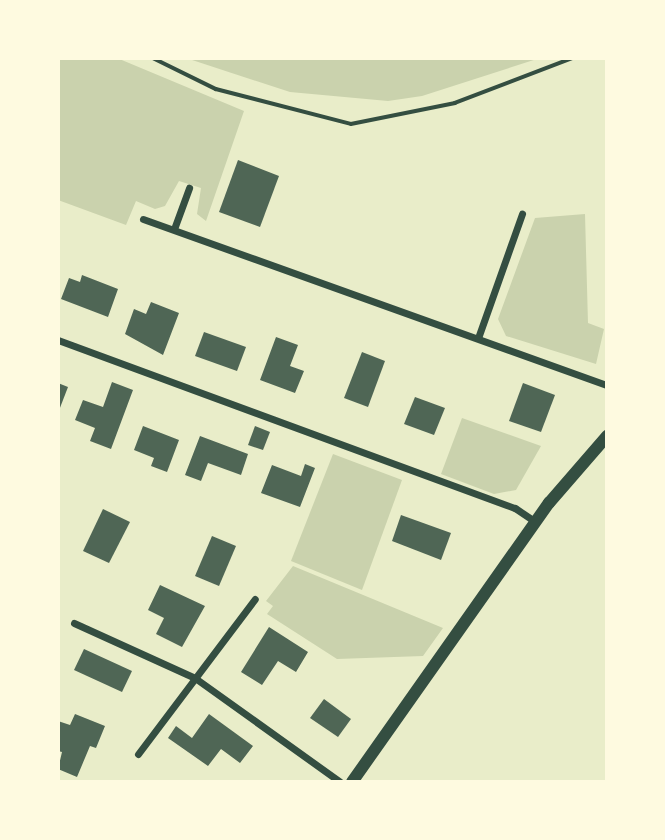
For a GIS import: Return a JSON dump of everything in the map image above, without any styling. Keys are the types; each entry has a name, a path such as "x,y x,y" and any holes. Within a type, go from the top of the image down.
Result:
{"street":[{"path":"174,229 189,188"},
{"path":"478,338 522,214"},
{"path":"143,219 607,384"},
{"path":"58,340 514,508 536,522"},
{"path":"352,782 536,522 607,436"},
{"path":"138,754 255,598"},
{"path":"74,623 195,678 340,782"}],"path":[{"path":"153,58 216,89 351,124 455,103 572,58"}],"green space":[{"path":"58,58 117,58 244,111 206,221 197,214 201,188 179,181 165,206 155,209 136,201 126,225 58,200"},
{"path":"186,58 540,58 422,96 388,101 290,92"},
{"path":"585,214 588,323 604,329 596,364 506,336 498,319 535,218"},
{"path":"462,418 541,446 516,490 494,494 441,474"},
{"path":"333,454 402,480 362,590 291,561"},
{"path":"293,566 443,628 423,656 337,659 267,614 273,606 266,601"}],"building":[{"path":"238,160 279,176 260,227 219,212"},
{"path":"82,275 118,289 108,317 61,299 69,278 80,282"},
{"path":"151,302 179,313 163,355 125,334 134,309 146,314"},
{"path":"204,332 246,347 237,371 195,356"},
{"path":"276,337 298,345 290,366 304,371 295,393 260,380"},
{"path":"362,352 385,361 368,407 344,398"},
{"path":"112,382 133,390 111,449 90,441 95,428 75,420 83,400 103,407"},
{"path":"58,383 68,387 58,413"},
{"path":"523,383 555,395 541,432 509,421"},
{"path":"415,397 445,408 434,435 404,424"},
{"path":"143,426 179,440 167,472 151,466 154,458 134,450"},
{"path":"255,426 270,432 263,450 248,445"},
{"path":"200,436 248,454 241,475 208,463 201,481 185,475"},
{"path":"305,464 315,468 300,507 261,493 272,465 301,476"},
{"path":"103,509 130,522 109,563 83,551"},
{"path":"401,515 451,533 441,560 392,541"},
{"path":"212,536 236,546 219,586 195,576"},
{"path":"160,585 205,606 182,647 156,634 164,618 148,610"},
{"path":"269,627 308,652 296,672 278,661 262,685 241,672"},
{"path":"84,649 132,671 122,692 74,670"},
{"path":"324,699 351,719 338,737 310,718"},
{"path":"75,714 105,726 96,748 90,746 77,777 58,769 62,752 58,751 58,721 70,725"},
{"path":"209,714 253,746 240,763 221,749 208,766 168,738 176,726 192,738"}]}
